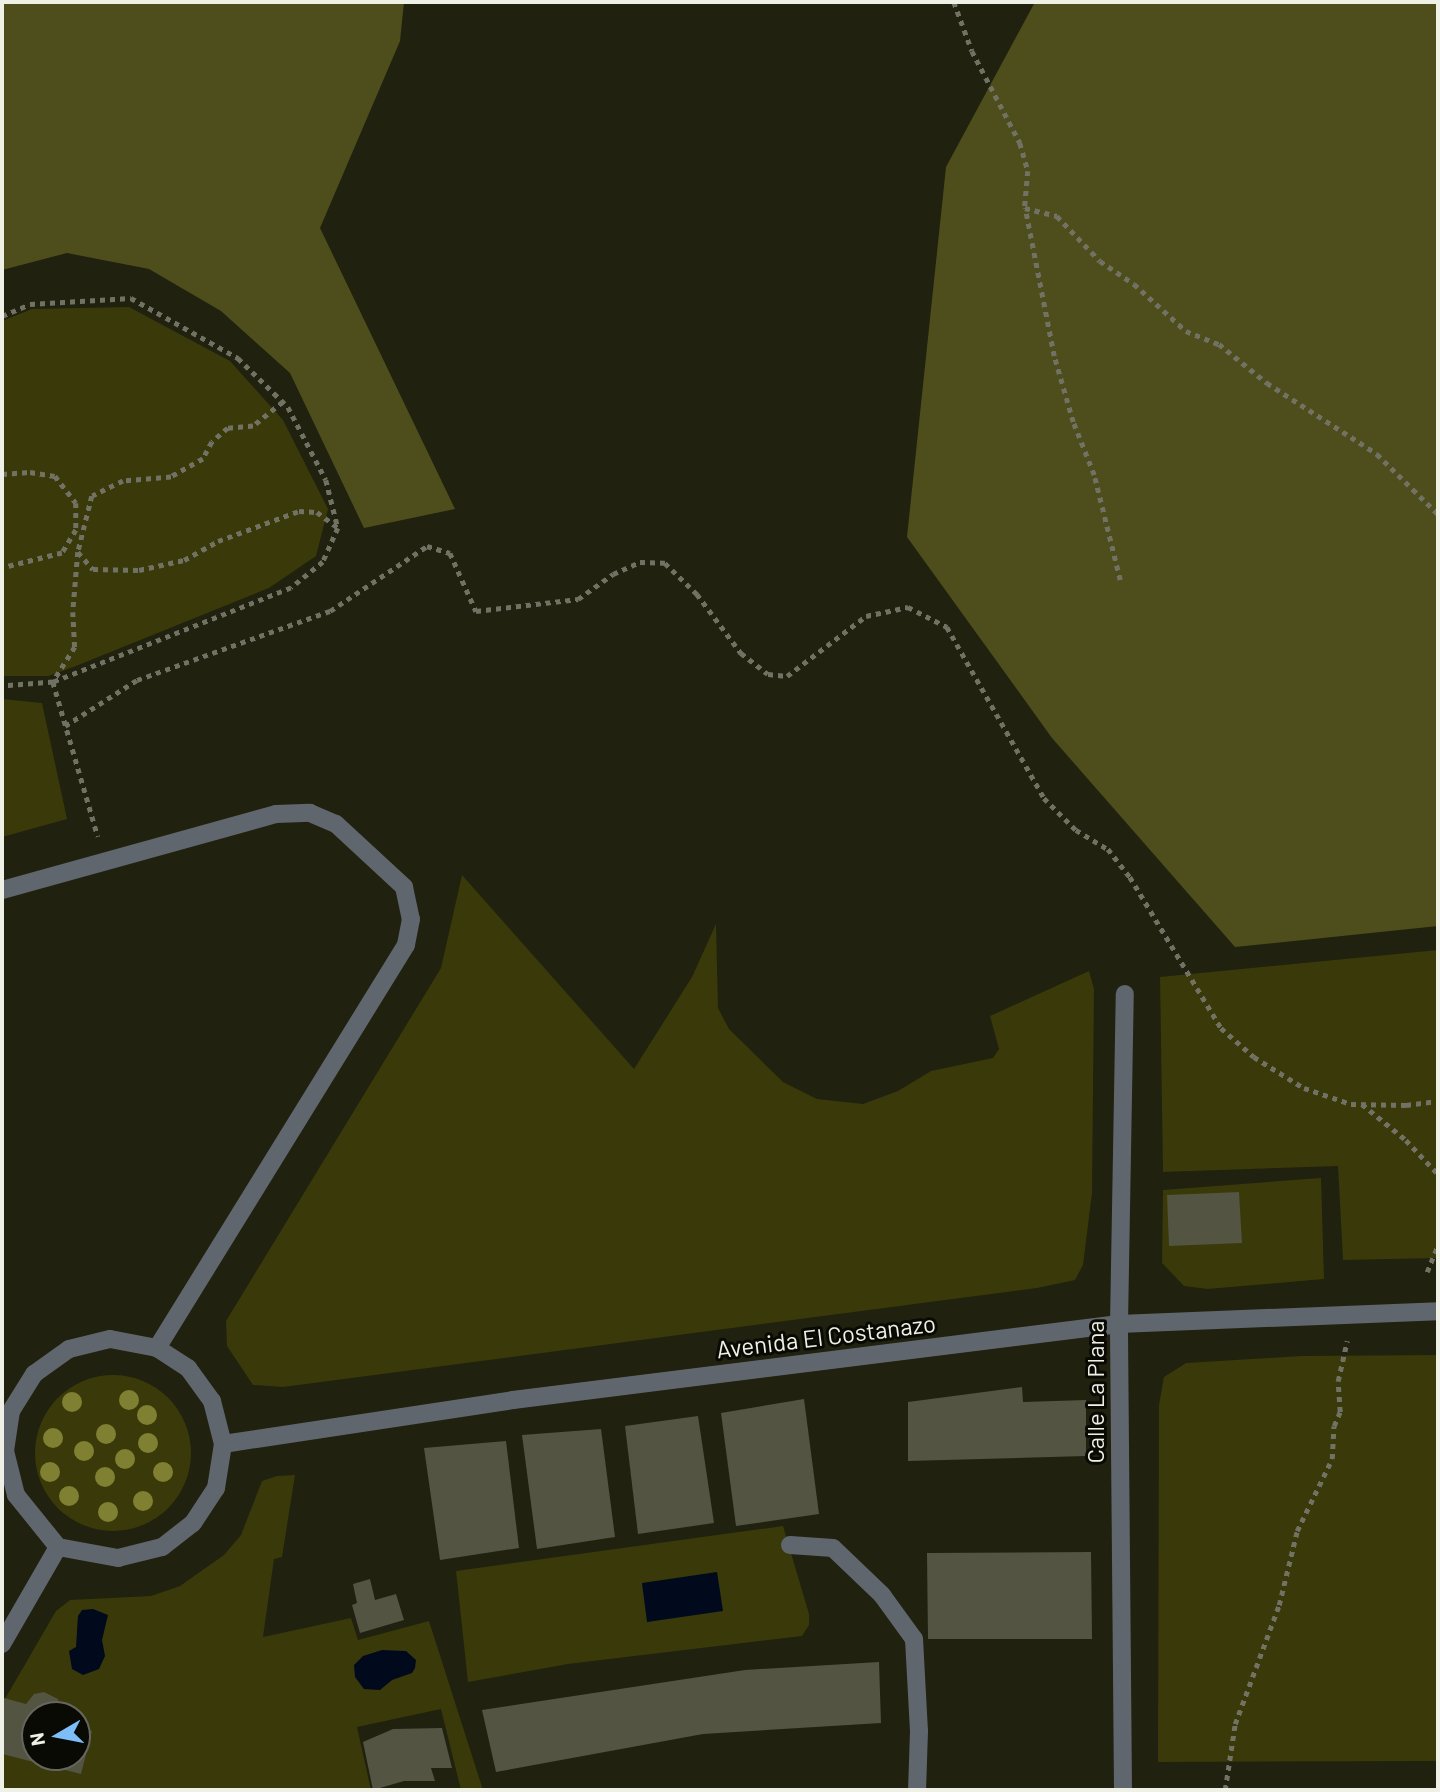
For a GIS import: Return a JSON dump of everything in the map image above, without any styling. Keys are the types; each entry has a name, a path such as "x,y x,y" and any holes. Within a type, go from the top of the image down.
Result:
{"street":[{"path":"2,890 276,814 310,813 336,824 404,887 411,919 406,945 157,1348"},
{"name":"Calle La Plana","path":"1123,1790 1119,1324 1125,994"},
{"name":"Avenida El Costanazo","path":"223,1444 513,1400 1119,1324 1438,1311"},
{"path":"110,1339 157,1348 188,1368 212,1401 223,1444 216,1488 193,1523 162,1547 118,1558 58,1547 16,1495 5,1467 11,1411 34,1374 69,1349 110,1339"},
{"path":"790,1545 833,1548 882,1595 914,1639 919,1731 917,1790"},
{"path":"2,1644 58,1547"}],"path":[{"path":"954,2 972,51 1020,143 1028,171 1025,208 1054,356 1073,422 1094,475 1120,580"},
{"path":"1025,208 1057,216 1100,261 1133,284 1186,331 1219,344 1267,383 1377,454 1438,514"},
{"path":"2,316 30,304 131,299 238,358 283,402 326,480 338,528 323,562 291,587 53,682 2,686"},
{"path":"104,862 53,682 75,647 73,612 78,552 92,496 122,481 171,477 204,459 212,442 229,428 253,426 283,402"},
{"path":"2,474 30,472 55,476 76,503 76,530 62,553 2,568"},
{"path":"78,552 93,569 139,570 184,559 218,541 299,511 317,512 338,528"},
{"path":"65,726 137,680 330,611 427,546 450,553 476,611 578,599 613,574 640,562 665,563 697,594 741,653 768,674 787,677 866,616 908,607 947,627 1044,798 1076,830 1108,849 1130,877 1221,1028 1254,1056 1304,1088 1350,1104 1406,1105 1438,1101"},
{"path":"1362,1104 1406,1140 1438,1174"},
{"path":"1427,1272 1438,1245"},
{"path":"1225,1790 1235,1724 1279,1605 1297,1531 1332,1459 1334,1426 1340,1412 1338,1381 1347,1341 1346,1314"}],"shaded area":[{"path":"2,2 404,2 400,41 320,228 455,509 364,528 290,373 221,311 149,269 67,253 2,270"},
{"path":"1035,2 1438,2 1438,926 1235,947 1052,738 907,537 946,167"},
{"path":"129,307 230,361 283,420 328,509 316,556 269,588 76,666 49,676 2,676 2,321 32,309"},
{"path":"2,699 42,703 67,819 2,837"},
{"path":"462,875 634,1069 692,977 716,924 718,1008 729,1029 783,1082 817,1099 863,1104 898,1091 931,1071 993,1058 999,1049 990,1016 1089,971 1094,989 1092,1193 1083,1265 1075,1280 1037,1288 283,1387 253,1385 227,1346 226,1321 441,968"},
{"path":"1438,950 1438,1258 1343,1260 1338,1166 1163,1172 1160,977"},
{"path":"1321,1178 1324,1279 1208,1289 1184,1286 1162,1263 1163,1190"},
{"path":"1438,1355 1438,1761 1158,1762 1159,1405 1164,1377 1186,1363 1301,1356"},
{"path":"113,1375 143,1381 168,1398 185,1423 191,1453 185,1483 168,1508 143,1525 113,1531 83,1525 58,1508 41,1483 35,1453 41,1423 58,1398 83,1381"},
{"path":"295,1475 282,1557 274,1559 263,1637 351,1618 358,1640 429,1621 483,1790 461,1790 441,1709 357,1727 371,1790 2,1790 2,1704 56,1611 70,1600 151,1596 180,1586 224,1555 241,1535 262,1481 277,1476"},
{"path":"783,1526 809,1614 809,1625 802,1636 568,1664 468,1682 456,1571"}],"water":[{"path":"717,1572 723,1611 647,1622 642,1583"},
{"path":"93,1609 108,1615 102,1640 105,1656 99,1669 83,1675 72,1669 69,1651 76,1647 78,1616 82,1610"},
{"path":"382,1650 406,1651 416,1660 415,1668 412,1673 392,1680 380,1690 364,1689 355,1677 354,1665 363,1656"}],"building":[{"path":"1239,1192 1242,1243 1169,1246 1167,1195"},
{"path":"1022,1387 1023,1402 1086,1400 1086,1456 908,1461 908,1402"},
{"path":"804,1399 819,1514 736,1526 721,1413"},
{"path":"698,1416 714,1523 638,1534 625,1426"},
{"path":"601,1429 615,1537 537,1549 522,1435"},
{"path":"506,1441 519,1548 440,1560 424,1448"},
{"path":"1091,1552 1092,1639 928,1639 927,1553"},
{"path":"370,1579 375,1600 396,1594 404,1620 360,1633 352,1605 357,1603 353,1584"},
{"path":"879,1662 881,1723 703,1734 496,1772 482,1710 745,1670"},
{"path":"44,1692 59,1701 28,1701 34,1694"},
{"path":"4,1698 21,1703 21,1759 2,1754"},
{"path":"442,1728 452,1768 431,1768 435,1781 404,1781 373,1790 363,1742 393,1729"}]}
